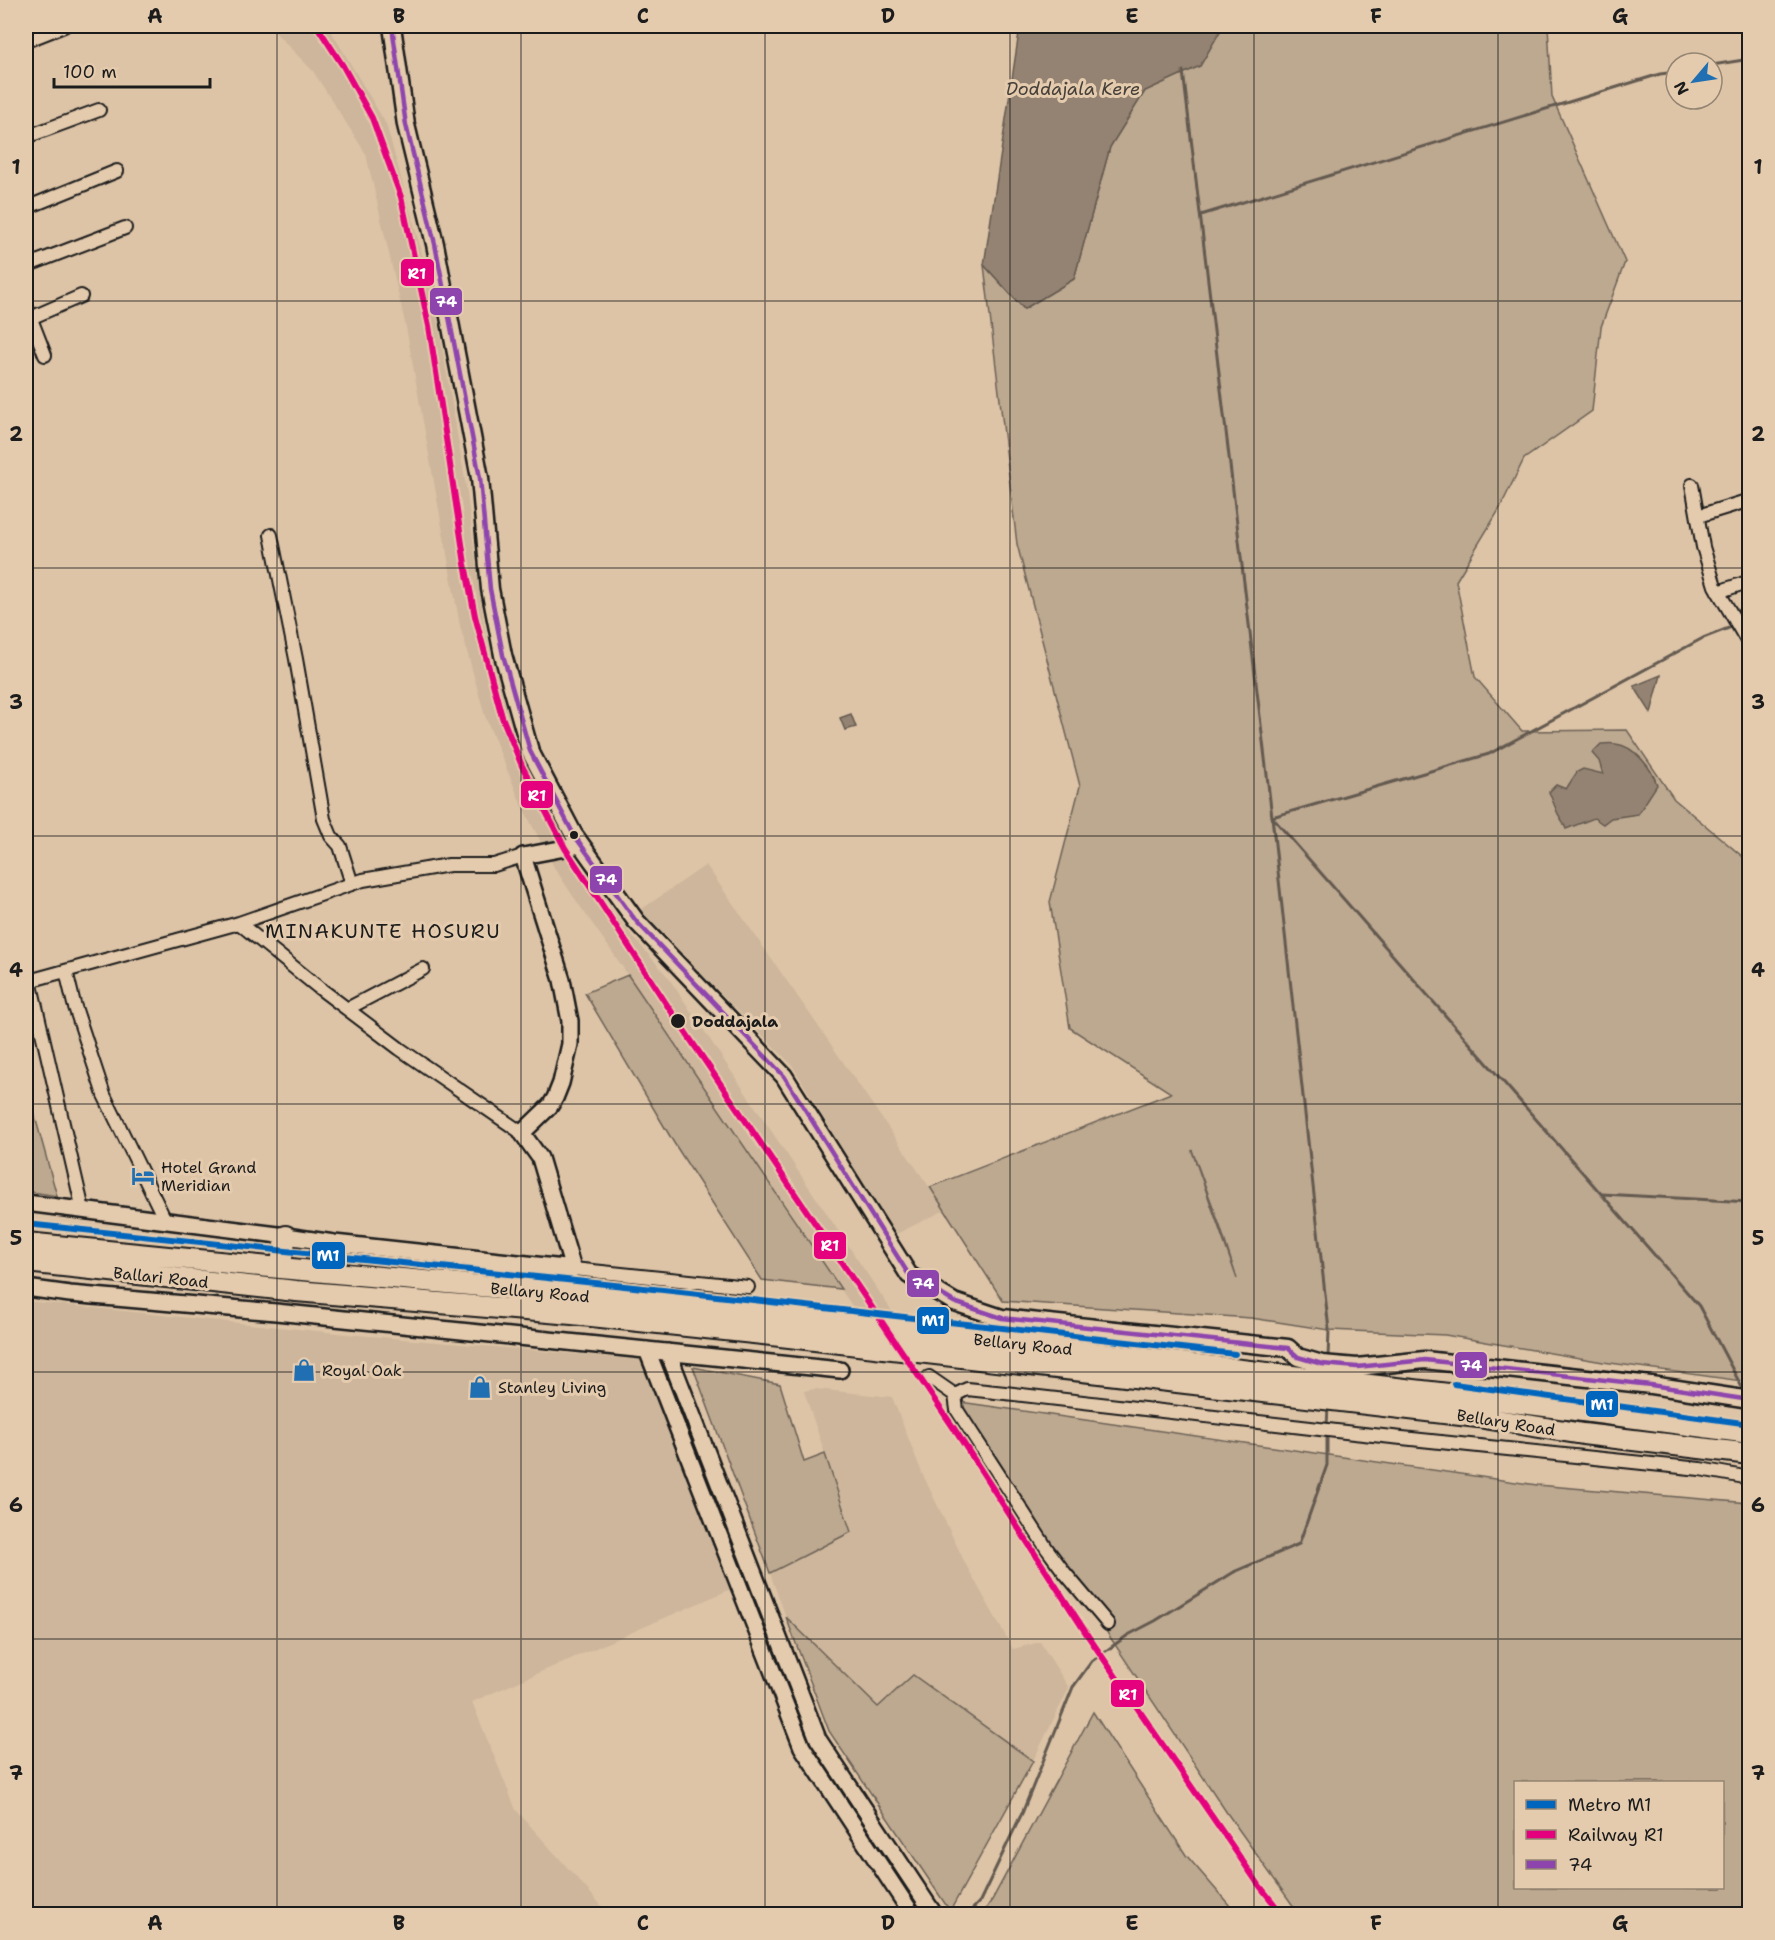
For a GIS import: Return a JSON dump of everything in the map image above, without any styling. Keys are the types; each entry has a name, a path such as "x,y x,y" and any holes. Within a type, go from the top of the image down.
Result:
{"highway":[{"path":"26,1231 68,1257"},
{"path":"286,1236 287,1269"},
{"name":"Ballari Road","path":"26,1243 68,1257 296,1291"},
{"path":"26,1270 68,1257"},
{"name":"Ballari Road","path":"26,1262 68,1257 287,1269"},
{"name":"Bellary Road","path":"287,1269 581,1295 1070,1349 1483,1398 1749,1433"},
{"name":"Bellary Road","path":"296,1291 572,1314 740,1332 1478,1417 1583,1434 1749,1454"}],"main road":[{"path":"392,26 406,125 435,244 480,478 490,589 503,655 530,751 574,835 636,921 784,1076 909,1275 954,1302 1002,1318 1288,1348 1298,1357 1322,1364 1357,1367 1425,1360 1746,1399"}],"street":[{"path":"26,41 64,26"},
{"path":"26,138 99,110"},
{"path":"26,208 117,171"},
{"path":"26,266 125,228"},
{"path":"28,320 81,296"},
{"path":"26,306 28,320 45,355"},
{"path":"1692,485 1703,547 1715,586 1749,646"},
{"path":"1698,516 1749,500"},
{"path":"271,535 296,659 324,819 331,836 340,846 352,884"},
{"path":"1718,592 1749,581"},
{"path":"83,1210 31,985 36,979 239,923 363,880 449,865 494,865 523,856 581,844"},
{"path":"522,1132 550,1106 555,1098 568,1052 570,1021 562,980 523,856"},
{"path":"239,923 400,1049 522,1132 540,1158 573,1269"},
{"path":"346,1009 423,969"},
{"path":"66,971 74,1004 104,1095 165,1220"},
{"path":"26,1203 334,1243 748,1287"},
{"path":"26,1288 840,1370"},
{"path":"646,1350 802,1747 912,1914"},
{"path":"668,1352 818,1739 934,1914"},
{"path":"929,1377 955,1395 957,1410 1047,1549 1108,1624"},
{"path":"955,1395 968,1389 1354,1433 1700,1469 1749,1478"}],"shaded area":[{"path":"269,26 328,26 386,124 433,293 466,486 489,648 510,721 544,800 569,846 602,897 668,977 900,1323 861,1319 573,896 554,867 522,806 485,716 460,626 406,327 366,154 313,71"},
{"path":"1223,26 1548,26 1552,97 1625,262 1601,327 1592,411 1524,459 1499,510 1456,581 1475,677 1522,731 1627,730 1674,799 1743,857 1749,873 1749,1382 1603,1362 1445,1335 1329,1330 1251,1318 1003,1301 930,1187 1171,1093 1070,1028 1050,902 1080,786 1017,544 984,265 1024,309 1074,279 1110,147 1145,91 1200,66","holes":["1192,1150 1220,1226 1237,1279"]},
{"path":"706,865 945,1210 894,1235 792,1065 639,911"},
{"path":"628,975 841,1289 762,1280 674,1143 585,993"},
{"path":"26,1084 57,1196 26,1191"},
{"path":"26,1301 346,1334 643,1360 731,1589 472,1702 516,1810 609,1914 26,1914"},
{"path":"693,1367 780,1384 804,1462 825,1454 851,1532 770,1573"},
{"path":"815,1389 892,1397 922,1473 966,1565 1013,1649 1040,1642 1069,1688 1033,1761 914,1676 878,1708 786,1617 770,1573 851,1532 804,1391"},
{"path":"953,1401 1537,1485 1749,1503 1749,1914 1299,1914 1227,1813"},
{"path":"786,1617 878,1707 913,1675 1033,1761 950,1911 829,1731"},
{"path":"1093,1712 1186,1855 1237,1914 982,1914 992,1900"}],"water":[{"name":"Doddajala Kere","path":"1020,26 1223,26 1200,66 1145,91 1110,147 1074,279 1024,309 984,265"},
{"path":"1661,675 1651,713 1634,686"},
{"path":"851,714 856,727 845,730 840,718"},
{"path":"1601,744 1623,746 1636,753 1647,765 1657,785 1638,814 1611,818 1603,824 1594,818 1566,829 1549,792 1556,785 1566,789 1577,772 1583,769 1603,774 1599,761 1592,753"}],"waterway":[{"path":"1724,63 1750,59"},
{"path":"1183,71 1272,817 1329,1330 1328,1358"},
{"path":"1201,215 1664,74"},
{"path":"1740,623 1750,620"},
{"path":"1734,626 1703,638 1489,754 1272,817 1699,1306 1745,1393"},
{"path":"1602,1194 1750,1202"},
{"path":"1327,1427 1328,1406"},
{"path":"968,1914 980,1901 1023,1811 1073,1687 1092,1661 1128,1635 1234,1572 1299,1544 1327,1465 1327,1433"}],"railway":[{"path":"26,1224 663,1290 1235,1354"},
{"path":"1454,1384 1750,1424"}],"metro line":[{"name":"M1","path":"26,1224 663,1290 1235,1354"},
{"name":"M1","path":"1454,1384 1750,1424"}],"rail line":[{"name":"R1","path":"317,26 372,118 401,197 429,326 475,616 502,717 522,766 565,848 667,1005 953,1427 1088,1636 1259,1885 1282,1914"}],"transit line":[{"name":"74","path":"392,26 406,125 435,244 480,478 490,589 503,655 530,751 574,835 636,921 784,1076 909,1275 954,1302 1002,1318 1288,1348 1298,1357 1322,1364 1357,1367 1425,1360 1651,1385 1750,1400"}],"place":[{"name":"Doddajala","path":"678,1021"},
{"name":"Hotel Grand Meridian","path":"143,1176"},
{"name":"Royal Oak","path":"304,1370"},
{"name":"Stanley Living","path":"480,1387"}],"district":[{"name":"MINAKUNTE HOSURU","path":"383,931"}]}
